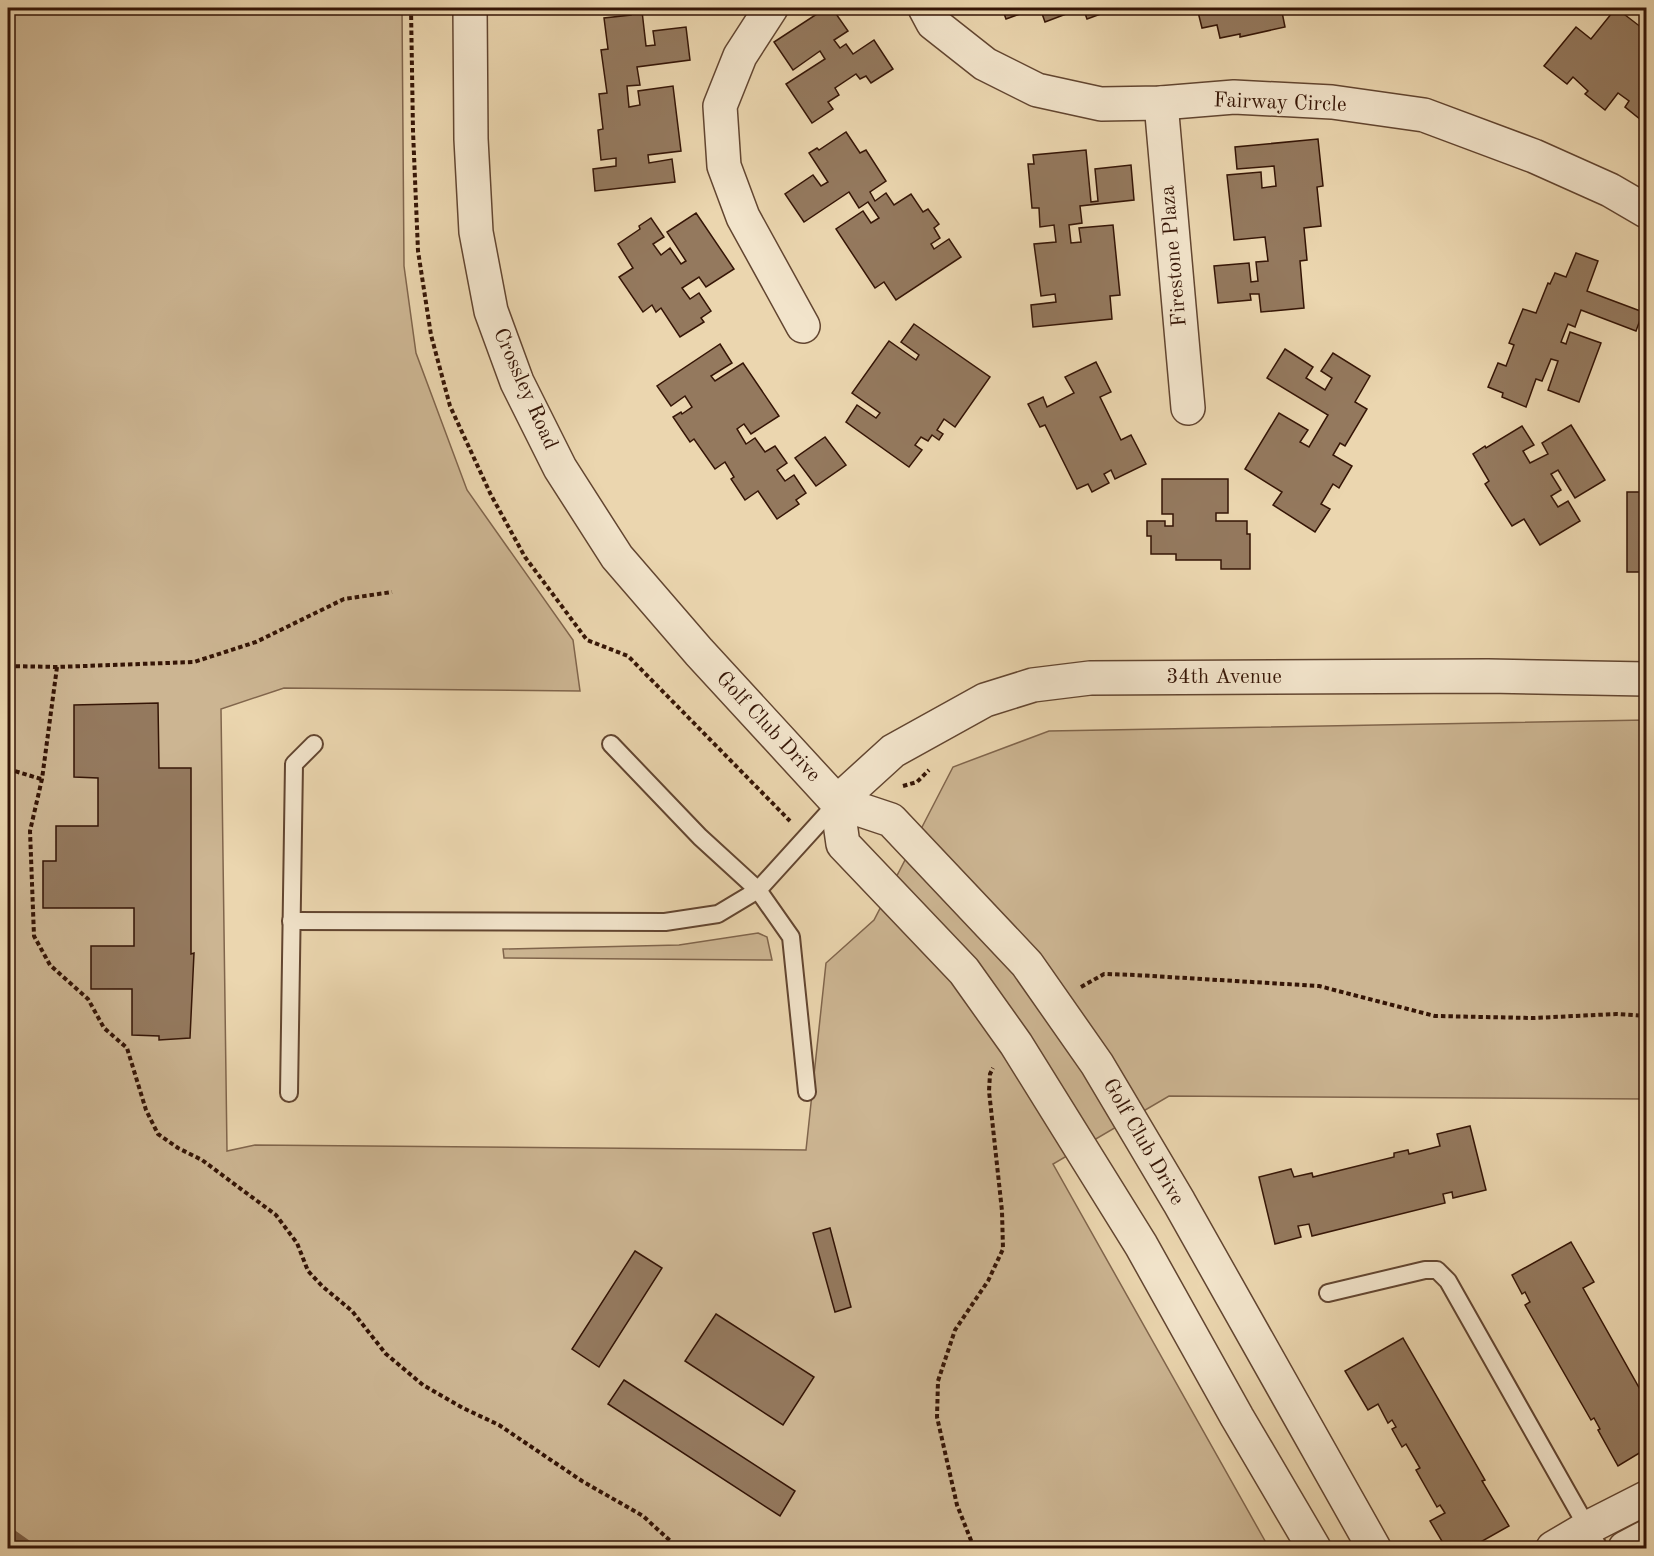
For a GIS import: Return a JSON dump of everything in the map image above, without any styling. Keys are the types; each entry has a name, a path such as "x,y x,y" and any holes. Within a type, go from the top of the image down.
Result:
{"street":[{"name":"Crossley Road","path":"470,8 471,139 476,232 491,311 517,382 560,468 617,557 699,652"},
{"path":"771,8 740,56 720,106 724,166 742,217 804,326"},
{"name":"Fairway Circle","path":"925,8 933,23 985,64 1037,90 1101,104 1161,103 1234,97 1332,102 1424,115 1534,156 1610,190 1647,211"},
{"name":"Firestone Plaza","path":"1161,103 1188,408"},
{"name":"Golf Club Drive","path":"699,652 837,802 891,820 1027,964 1097,1064 1179,1202 1374,1548"},
{"name":"34th Avenue","path":"837,802 893,751 985,700 1033,685 1090,678 1488,676 1647,679"},
{"name":"Golf Club Drive","path":"837,802 843,844 964,971 1016,1044 1141,1245 1236,1417 1314,1548"},
{"path":"1553,1548 1593,1538 1647,1498"},
{"path":"1625,1548 1647,1537"}],"lane":[{"path":"289,1093 294,764 314,744"},
{"path":"611,744 700,837 758,890 792,937 807,1092"},
{"path":"291,921 665,922 718,914 758,890 837,802"},
{"path":"1328,1293 1425,1270 1437,1270 1448,1281 1593,1538"}],"path":[{"path":"411,8 412,131 418,252 430,335 450,406 491,495 525,557 587,640 628,656 806,837"},
{"path":"8,666 57,667 194,662 256,642 344,600 392,592"},
{"path":"57,667 42,779 30,831 34,936 50,966 88,999 104,1028 127,1048 146,1110 159,1134 178,1149 202,1160 276,1215 297,1243 308,1271 352,1311 386,1354 423,1385 499,1425 582,1480 643,1516 678,1548"},
{"path":"8,769 42,779"},
{"path":"894,788 917,783 930,769"},
{"path":"784,815 837,802"},
{"path":"1081,987 1104,974 1135,975 1319,986 1435,1016 1533,1018 1616,1014 1647,1016"},
{"path":"974,1548 957,1505 937,1417 938,1381 955,1330 988,1281 1003,1249 1002,1211 989,1091 990,1074 996,1064"}],"shaded area":[{"path":"8,8 402,8 404,266 416,353 467,490 573,640 580,691 284,688 221,709 227,1151 255,1145 806,1150 826,963 874,920 953,767 1049,731 1646,720 1646,1099 1169,1096 1053,1164 1269,1548 8,1548"},
{"path":"758,933 767,937 772,960 504,958 503,949 679,945"}],"building":[{"path":"826,8 832,8 848,31 834,40 840,48 846,44 853,54 874,40 893,69 871,83 866,76 860,79 856,74 835,88 839,95 828,102 833,109 812,123 786,84 825,59 820,51 793,70 774,42"},
{"path":"1002,8 1036,8 1006,19"},
{"path":"1040,8 1082,8 1045,22"},
{"path":"1083,8 1117,8 1087,19"},
{"path":"1197,8 1302,8 1282,12 1285,27 1240,37 1240,34 1220,38 1217,25 1202,28"},
{"path":"1616,8 1646,31 1646,71 1642,77 1646,81 1646,124 1625,107 1629,101 1618,93 1605,110 1585,94 1588,91 1573,77 1567,84 1544,66 1576,27 1591,39"},
{"path":"642,11 646,46 655,45 653,31 686,27 690,60 637,67 640,85 627,86 629,107 640,105 638,91 673,86 681,151 648,155 649,163 672,159 675,182 595,191 593,169 616,166 616,158 601,160 598,130 603,129 599,94 607,93 601,50 608,49 604,18 631,15 631,12"},
{"path":"846,132 860,153 866,150 886,181 870,192 875,201 886,193 894,205 911,194 923,212 928,209 939,224 934,228 940,238 931,244 934,249 949,239 961,257 896,300 884,282 875,288 836,229 863,211 871,223 879,218 868,202 859,208 849,192 804,222 785,194 813,175 821,186 828,182 809,153 817,148 819,150"},
{"path":"1318,139 1323,186 1317,187 1321,226 1304,228 1307,260 1300,261 1304,308 1261,312 1259,294 1250,294 1251,300 1218,303 1214,266 1249,263 1251,282 1258,281 1256,262 1268,261 1265,237 1234,240 1227,175 1261,172 1262,188 1276,186 1274,166 1237,169 1235,147"},
{"path":"1086,150 1091,202 1098,201 1095,169 1131,165 1134,200 1080,206 1082,223 1069,225 1071,243 1081,242 1079,228 1113,225 1120,295 1110,296 1112,319 1033,327 1031,305 1056,302 1055,294 1041,296 1034,244 1056,242 1054,225 1040,227 1039,208 1032,208 1028,164 1034,164 1033,155"},
{"path":"696,213 734,269 706,287 699,277 682,288 690,299 699,293 711,311 701,318 704,322 680,337 661,308 656,312 652,305 643,312 619,277 633,268 618,244 640,229 639,226 651,218 664,237 653,244 661,255 670,248 681,264 686,261 667,232"},
{"path":"1576,253 1598,261 1587,291 1643,312 1636,331 1581,310 1575,327 1568,324 1561,342 1566,344 1570,332 1601,343 1579,402 1548,390 1558,361 1551,359 1542,381 1536,379 1526,407 1502,397 1503,393 1488,387 1498,363 1506,366 1514,345 1509,343 1523,309 1536,313 1548,283 1550,284 1555,273 1566,277"},
{"path":"914,324 990,377 955,427 944,419 937,430 943,434 939,440 932,435 928,441 921,437 915,445 922,450 909,467 846,422 857,405 876,418 880,413 852,393 889,341 916,360 919,355 901,342"},
{"path":"720,344 732,363 711,376 715,381 743,363 779,416 751,434 744,424 737,429 746,444 755,438 765,452 775,446 787,463 777,470 785,481 794,475 806,493 796,500 799,504 777,519 758,491 745,500 731,479 734,477 725,462 715,469 694,439 690,442 673,417 692,407 685,396 671,406 657,386"},
{"path":"1285,349 1313,367 1306,378 1325,390 1332,378 1321,371 1333,353 1370,376 1355,402 1367,409 1345,446 1340,443 1333,455 1352,466 1339,488 1333,484 1321,504 1330,509 1315,532 1273,505 1282,492 1245,469 1279,413 1308,430 1300,442 1309,447 1328,415 1267,378"},
{"path":"1096,362 1111,392 1100,397 1121,440 1131,435 1146,464 1115,479 1111,470 1104,474 1109,483 1092,492 1088,484 1077,489 1045,425 1040,427 1028,404 1043,397 1047,407 1074,393 1065,377"},
{"path":"1571,425 1605,480 1575,498 1558,470 1551,474 1561,490 1551,496 1558,507 1568,501 1580,521 1540,545 1524,519 1512,526 1485,484 1489,481 1473,454 1522,426 1534,445 1523,451 1530,463 1548,454 1542,443"},
{"path":"825,437 846,465 816,486 795,458"},
{"path":"1162,479 1228,479 1228,513 1216,513 1216,521 1247,521 1247,534 1250,534 1250,569 1221,569 1221,560 1176,560 1176,554 1151,554 1151,536 1147,536 1147,521 1165,521 1165,526 1173,526 1173,514 1162,514"},
{"path":"1627,492 1646,492 1646,572 1627,572"},
{"path":"158,703 159,768 191,768 191,954 194,953 190,1038 159,1040 159,1036 132,1035 132,989 91,989 91,946 134,946 134,908 43,908 43,861 56,861 56,826 98,826 98,778 74,777 74,705"},
{"path":"1470,1126 1486,1190 1453,1198 1452,1192 1443,1194 1445,1203 1312,1236 1309,1224 1298,1226 1301,1237 1275,1244 1259,1177 1291,1169 1294,1177 1312,1173 1313,1177 1394,1157 1394,1153 1408,1150 1409,1154 1440,1146 1437,1134"},
{"path":"830,1228 851,1307 835,1312 813,1233"},
{"path":"1571,1242 1594,1282 1583,1288 1646,1400 1646,1449 1618,1466 1594,1418 1591,1420 1525,1305 1530,1302 1525,1292 1522,1294 1512,1275"},
{"path":"635,1251 662,1268 599,1367 572,1349"},
{"path":"716,1314 814,1377 783,1425 685,1361"},
{"path":"1403,1338 1509,1526 1470,1548 1446,1548 1430,1521 1445,1513 1440,1505 1437,1507 1416,1470 1420,1468 1406,1444 1402,1447 1392,1429 1396,1427 1392,1420 1388,1423 1378,1404 1368,1410 1345,1371"},
{"path":"624,1380 795,1491 780,1516 608,1404"}],"waterway":[{"path":"8,1531 32,1548"}]}
